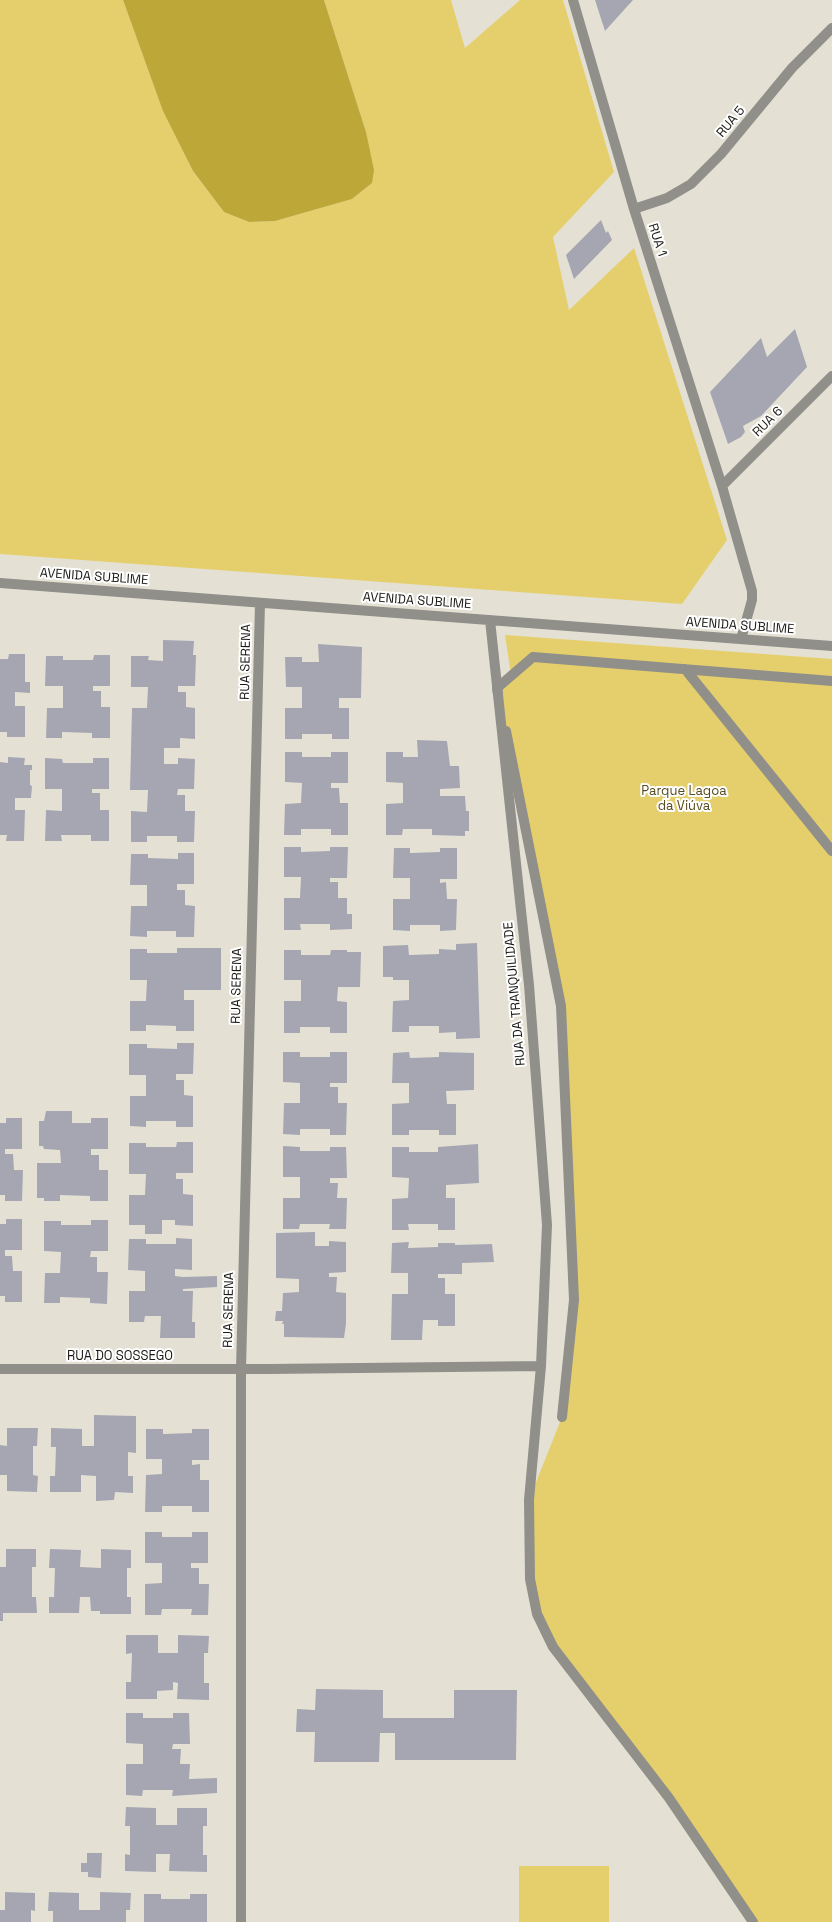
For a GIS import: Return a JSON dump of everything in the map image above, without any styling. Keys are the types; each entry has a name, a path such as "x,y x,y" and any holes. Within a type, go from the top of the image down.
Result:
{"street":[{"name":"RUA 1","path":"573,0 634,209 722,486 752,591 752,600 741,639"},
{"name":"RUA 5","path":"634,209 667,198 691,184 721,154 792,68 832,28"},
{"name":"RUA 6","path":"722,486 832,376"},
{"name":"AVENIDA SUBLIME","path":"0,583 832,646"},
{"name":"RUA SERENA","path":"241,1922 241,1369 260,603"},
{"name":"RUA DA TRANQUILIDADE","path":"490,620 528,985 547,1225 541,1366 529,1500 530,1579 537,1614 553,1647 669,1798 753,1922"},
{"path":"562,1417 574,1300 561,1006 497,688 533,657 832,681"},
{"path":"685,669 832,851"},
{"name":"RUA DO SOSSEGO","path":"0,1369 241,1369 541,1366"}],"green space":[{"path":"0,0 123,0 163,110 193,171 224,212 249,222 275,221 352,199 372,183 366,132 324,0 451,0 465,48 520,0 563,0 614,172 553,237 569,310 634,248 727,540 682,604 0,554"},
{"name":"Parque Lagoa da Viúva","path":"505,635 832,659 832,1922 753,1922 553,1647 537,1614 529,1500 562,1417 574,1300 561,1006 497,688 511,675"},
{"path":"519,1866 609,1866 609,1922 519,1922"}],"shaded area":[{"path":"123,0 324,0 366,132 374,170 372,183 352,199 275,221 249,222 224,212 193,171 163,111"}],"building":[{"path":"595,0 633,0 605,31"},
{"path":"601,220 606,233 608,231 612,240 574,279 566,255"},
{"path":"795,329 807,367 761,416 743,426 745,432 741,437 728,444 710,392 761,338 767,357"},
{"path":"163,640 194,641 193,655 196,655 195,686 178,686 178,692 186,692 186,707 195,708 195,739 180,738 180,748 164,748 164,764 178,764 178,758 195,759 194,789 178,789 177,795 185,795 185,811 195,811 194,842 177,842 177,836 147,836 147,842 131,842 131,811 147,812 148,790 130,790 132,708 147,708 148,687 131,687 131,656 149,656 148,660 163,661"},
{"path":"318,644 362,647 361,698 339,698 339,708 349,708 349,739 332,739 332,734 302,734 302,739 285,739 285,708 302,708 302,687 286,687 285,657 302,657 302,662 319,662"},
{"path":"9,654 25,654 25,682 30,682 30,693 15,692 15,706 25,706 25,737 7,737 7,732 0,732 0,659 8,659"},
{"path":"94,655 110,655 110,686 93,686 93,691 101,691 101,707 110,707 110,738 92,738 92,733 62,732 62,738 46,738 47,708 63,708 63,686 45,686 46,656 63,656 63,660 93,660"},
{"path":"417,740 447,741 450,766 459,766 460,788 440,789 440,796 465,796 466,811 469,811 469,831 465,831 465,836 432,835 432,829 403,829 402,835 386,835 386,804 403,803 403,783 386,782 386,752 403,752 403,757 418,757"},
{"path":"285,752 302,752 302,757 331,757 331,752 348,752 348,783 331,783 331,788 339,788 340,803 348,803 348,835 331,835 331,829 301,829 301,835 284,835 285,804 301,803 302,783 285,782"},
{"path":"8,757 25,758 24,765 32,765 32,770 30,770 30,785 32,786 31,798 15,798 15,810 25,810 24,841 6,841 7,835 0,835 0,762 8,763"},
{"path":"45,758 62,759 63,763 93,763 93,758 109,758 109,789 92,789 92,793 100,793 100,810 109,810 109,841 91,841 91,835 61,835 62,841 45,841 46,810 62,811 62,789 45,789"},
{"path":"284,847 301,847 301,852 330,851 330,847 348,847 347,878 330,878 330,882 338,882 338,898 347,898 347,914 352,914 352,929 330,930 330,924 300,924 301,930 284,930 284,898 300,898 301,877 284,877"},
{"path":"394,848 410,848 410,853 440,852 440,848 457,848 457,879 440,879 440,883 446,882 447,899 457,899 456,930 440,931 440,925 410,925 410,931 393,930 393,899 410,899 410,878 393,878"},
{"path":"178,853 194,853 194,884 177,884 177,890 185,890 185,905 195,906 194,937 176,937 176,931 147,931 147,937 130,936 131,906 147,906 147,885 130,885 131,854 148,854 148,858 178,859"},
{"path":"477,943 480,1038 456,1039 456,1032 439,1033 439,1026 409,1026 409,1032 392,1032 393,1001 409,1000 409,980 393,980 393,977 383,977 383,946 408,945 409,955 439,954 439,949 456,950 456,944"},
{"path":"177,948 221,948 221,990 184,990 184,1000 194,1000 194,1031 176,1031 176,1026 146,1025 146,1031 130,1031 130,1001 146,1001 147,980 130,980 130,949 147,949 147,953 177,953"},
{"path":"284,950 301,950 301,955 330,955 331,950 361,952 360,987 338,987 337,1001 347,1002 347,1033 330,1033 330,1027 300,1027 300,1033 284,1033 284,1001 301,1001 301,980 284,980"},
{"path":"177,1043 194,1043 193,1074 176,1074 176,1080 184,1080 184,1095 193,1096 193,1127 176,1127 176,1121 146,1121 146,1127 130,1126 130,1096 146,1096 146,1075 129,1075 129,1044 147,1044 147,1048 177,1049"},
{"path":"283,1052 300,1052 300,1057 330,1057 330,1052 347,1052 347,1083 330,1083 330,1087 338,1087 338,1103 347,1103 346,1135 330,1135 330,1129 300,1129 300,1135 283,1134 284,1103 300,1103 300,1083 283,1082"},
{"path":"409,1052 410,1058 439,1057 439,1052 474,1053 474,1090 446,1091 447,1104 456,1104 456,1135 439,1135 439,1130 409,1130 409,1135 392,1135 392,1104 409,1103 409,1083 392,1083 393,1053"},
{"path":"46,1111 72,1111 72,1123 91,1123 91,1118 108,1118 108,1149 91,1149 91,1155 99,1155 99,1170 108,1170 108,1201 90,1201 90,1196 60,1195 60,1201 44,1201 44,1198 37,1198 37,1163 61,1163 60,1150 44,1149 43,1146 39,1146 39,1121 44,1121"},
{"path":"6,1118 22,1118 22,1149 5,1149 5,1154 13,1154 14,1170 23,1170 22,1201 5,1201 5,1195 0,1195 0,1123 6,1123"},
{"path":"177,1142 193,1142 193,1173 176,1173 176,1179 183,1179 183,1194 193,1195 193,1226 175,1225 175,1220 162,1220 162,1234 145,1234 145,1225 129,1225 129,1195 145,1195 146,1174 129,1174 129,1143 146,1143 146,1147 176,1147"},
{"path":"478,1144 479,1183 446,1185 446,1198 455,1198 455,1230 438,1230 438,1224 408,1224 409,1230 392,1230 392,1199 408,1198 409,1178 392,1177 392,1147 409,1147 409,1152 438,1152 438,1147"},
{"path":"283,1146 300,1147 300,1151 330,1151 330,1147 346,1147 347,1178 330,1178 330,1183 338,1183 337,1198 347,1198 346,1229 329,1229 330,1224 300,1224 299,1229 283,1229 283,1198 300,1198 300,1177 283,1177"},
{"path":"6,1219 22,1219 22,1250 5,1250 5,1256 12,1256 13,1271 22,1271 22,1302 5,1302 5,1296 0,1296 0,1224 6,1224"},
{"path":"91,1220 108,1220 108,1251 91,1251 90,1257 97,1257 97,1272 108,1272 107,1304 90,1303 90,1298 60,1297 60,1303 44,1303 45,1273 60,1273 61,1252 44,1251 44,1221 61,1221 61,1225 91,1225"},
{"path":"315,1232 315,1246 329,1246 329,1241 346,1242 346,1272 329,1273 329,1277 337,1277 336,1292 346,1293 346,1324 344,1338 284,1337 283,1321 275,1321 276,1311 282,1311 283,1293 299,1292 299,1279 276,1278 276,1233"},
{"path":"176,1238 192,1239 192,1270 175,1269 175,1276 217,1276 217,1287 183,1289 183,1291 193,1291 192,1322 195,1322 195,1338 160,1338 161,1316 145,1316 144,1322 129,1322 129,1291 145,1291 145,1271 128,1270 129,1239 146,1239 146,1244 176,1244"},
{"path":"409,1242 408,1248 438,1247 438,1243 455,1243 455,1245 492,1244 494,1262 462,1263 462,1274 438,1274 438,1278 445,1278 445,1294 455,1294 455,1326 438,1326 438,1320 423,1320 422,1340 391,1340 392,1294 408,1294 408,1273 391,1273 392,1243"},
{"path":"94,1415 136,1416 136,1453 128,1452 128,1476 133,1476 133,1493 115,1492 114,1500 96,1501 96,1476 81,1475 81,1492 50,1492 50,1476 55,1476 56,1447 51,1447 51,1428 82,1429 82,1446 94,1446"},
{"path":"7,1428 38,1428 37,1446 33,1446 33,1475 38,1476 37,1492 7,1491 7,1475 0,1475 0,1445 7,1446"},
{"path":"146,1429 163,1429 163,1434 192,1433 192,1429 209,1429 209,1460 192,1460 192,1465 200,1464 200,1480 209,1480 209,1512 192,1512 192,1506 162,1506 162,1512 145,1512 146,1475 162,1474 162,1459 146,1459"},
{"path":"145,1532 162,1532 162,1537 192,1537 192,1532 208,1532 208,1563 191,1563 191,1568 199,1568 199,1584 209,1584 208,1615 191,1615 192,1609 162,1609 161,1615 145,1615 145,1584 162,1583 162,1563 145,1563"},
{"path":"6,1549 36,1549 36,1567 32,1567 32,1597 36,1597 37,1613 3,1613 3,1621 0,1621 0,1567 6,1567"},
{"path":"50,1549 81,1550 80,1567 101,1568 101,1549 131,1550 131,1568 127,1568 127,1597 131,1597 131,1614 100,1614 100,1611 91,1611 90,1597 80,1597 79,1613 49,1613 49,1597 54,1597 55,1568 49,1568"},
{"path":"126,1635 158,1635 158,1653 178,1653 178,1635 209,1636 208,1653 204,1653 204,1683 209,1683 209,1700 177,1699 178,1683 173,1682 173,1690 157,1691 157,1699 126,1699 126,1682 131,1682 132,1653 126,1654"},
{"path":"316,1689 383,1690 383,1718 454,1718 454,1690 517,1690 516,1760 395,1760 395,1733 380,1733 379,1762 314,1762 315,1732 296,1732 297,1709 315,1710"},
{"path":"126,1713 143,1713 143,1718 173,1718 173,1713 189,1713 190,1744 173,1744 172,1749 181,1749 180,1764 190,1764 189,1779 217,1778 217,1793 172,1796 173,1790 143,1790 142,1796 126,1795 126,1764 143,1764 143,1744 126,1743"},
{"path":"126,1807 156,1808 156,1825 177,1825 177,1808 207,1808 207,1826 203,1826 203,1855 207,1855 207,1872 169,1871 170,1854 156,1854 156,1872 125,1871 125,1854 130,1855 130,1826 125,1826"},
{"path":"87,1853 102,1853 101,1878 88,1877 88,1872 81,1872 81,1863 87,1863"},
{"path":"5,1892 35,1893 35,1911 31,1910 31,1922 0,1922 0,1910 5,1910"},
{"path":"49,1892 79,1893 79,1910 100,1910 100,1892 131,1893 130,1910 126,1910 126,1922 53,1922 53,1911 48,1911"},
{"path":"144,1894 161,1894 161,1899 190,1899 190,1894 207,1894 207,1922 144,1922"}]}
